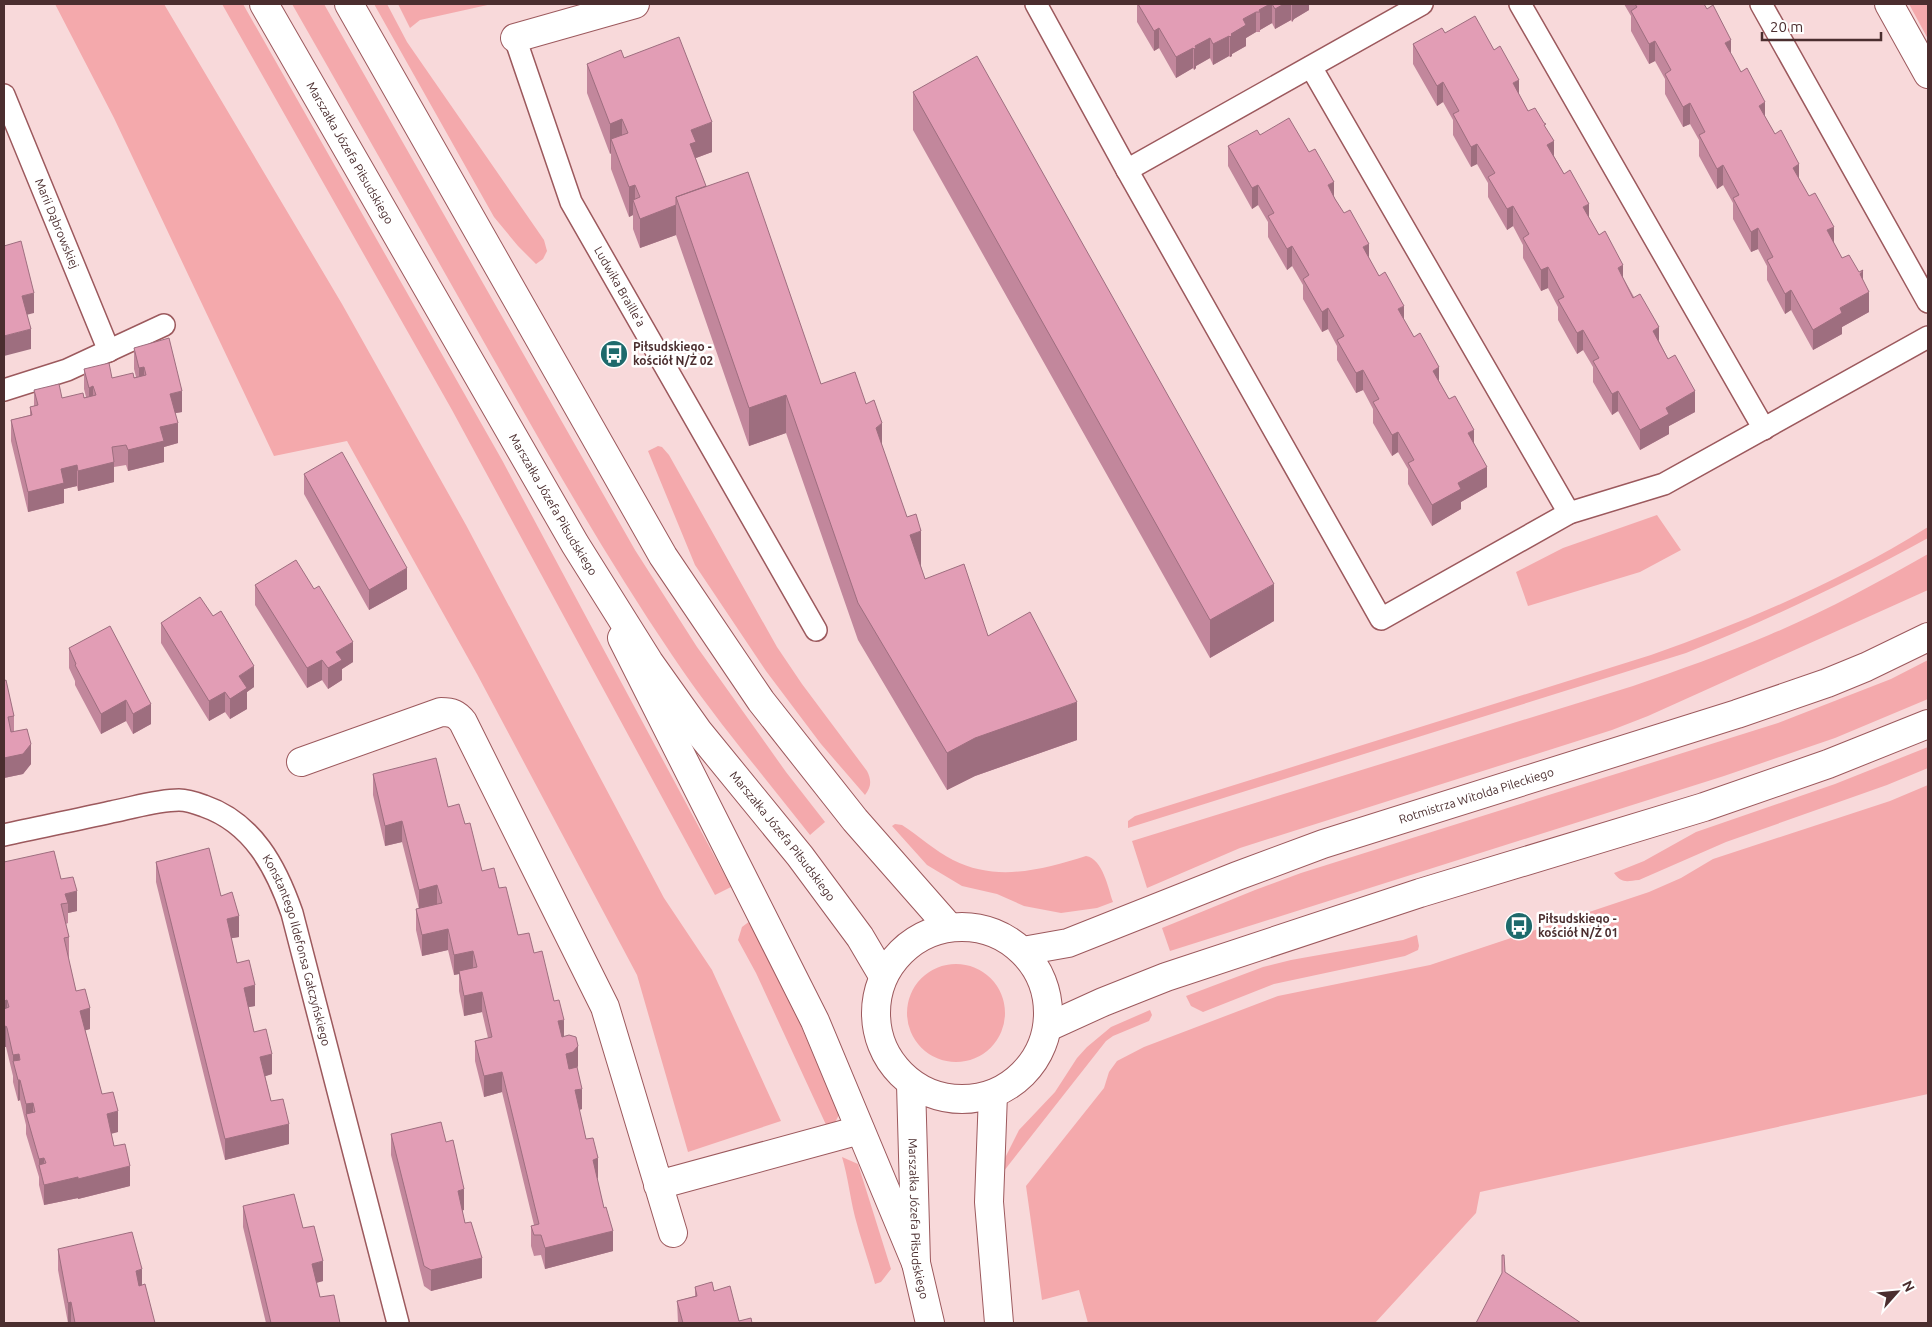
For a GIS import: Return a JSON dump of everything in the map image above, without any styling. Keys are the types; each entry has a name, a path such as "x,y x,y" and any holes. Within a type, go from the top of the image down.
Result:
{"main road":[{"name":"Marszałka Józefa Piłsudskiego","path":"264,4 575,544 650,662 698,731 800,856 860,937 883,976"},
{"path":"349,4 663,556 761,701 868,836 949,927"},
{"name":"Ludwika Braille'a","path":"515,38 635,4"},
{"path":"1889,4 1928,74"},
{"path":"575,544 815,1021 916,1263"},
{"name":"Rotmistrza Witolda Pileckiego","path":"1023,951 1068,943 1323,844 1737,714 1827,683 1866,667 1928,637"},
{"path":"301,762 442,712 455,714 463,722 605,1007 673,1233"},
{"path":"1048,1027 1103,1002 1166,977 1420,893 1704,807 1828,764 1928,724"},
{"path":"949,927 976,927 1001,935 1023,951 1039,973 1048,999 1048,1027 1042,1049 1029,1068 1013,1084 993,1094 965,1100 937,1096 912,1084 890,1062 878,1035 875,1005 883,976 899,953 922,936 949,927"},
{"name":"Marszałka Józefa Piłsudskiego","path":"912,1084 916,1263 930,1323"},
{"path":"993,1094 989,1202 1000,1323"},
{"path":"658,1186 860,1130"}],"lane":[{"path":"1036,4 1127,170 1381,620 1569,512 1664,484 1928,337"},
{"path":"1127,170 1422,4"},
{"path":"1520,4 1764,429"},
{"path":"1761,4 1928,302"},
{"name":"Ludwika Braille'a","path":"515,38 571,202 816,630"},
{"path":"1311,68 1569,512"},
{"name":"Marii Dąbrowskiej","path":"4,95 109,351"},
{"path":"4,390 67,370 164,325"},
{"name":"Konstantego Ildefonsa Gałczyńskiego","path":"4,835 180,800 214,810 246,831 259,845 278,875 292,913 398,1323"}],"shaded area":[{"path":"55,4 164,4 342,304 466,525 664,898 712,970 781,1121 688,1152 637,975 477,674 347,441 274,456 114,118"},
{"path":"222,4 243,4 502,460 731,887 715,895 452,410"},
{"path":"292,4 324,4 635,550 697,647 786,772 825,822 810,835 705,701 672,655 619,573 544,448"},
{"path":"374,4 387,4 407,42 544,240 547,251 543,259 536,264 494,217"},
{"path":"398,4 492,4 420,20 410,28"},
{"path":"1909,4 1928,4 1928,39"},
{"path":"658,446 662,447 669,455 777,647 802,684 867,771 870,784 865,795 821,744 766,671 695,565 648,451"},
{"path":"1657,515 1681,550 1640,572 1528,606 1516,572 1563,548"},
{"path":"1928,527 1928,538 1868,570 1748,627 1686,653 1128,828 1128,821 1135,816 1651,655 1687,642 1758,614 1827,582 1862,565"},
{"path":"1928,554 1928,590 1648,716 1612,730 1240,848 1147,888 1132,841 1633,686 1684,668 1810,617"},
{"path":"1928,660 1928,699 1835,738 1724,776 1170,951 1162,928 1255,890 1301,873 1778,723 1891,679"},
{"path":"1928,747 1928,768 1887,785 1726,842 1639,880 1622,880 1614,873 1644,861 1696,832 1835,784"},
{"path":"1928,785 1928,1094 1480,1192 1476,1213 1375,1323 1088,1323 1079,1290 1042,1300 1026,1186 1104,1088 1109,1072 1117,1061 1144,1047 1278,996 1430,965 1649,892 1681,878 1713,859 1890,801"},
{"path":"895,824 902,825 953,860 969,867 986,871 1019,872 1053,866 1086,856 1092,858 1101,868 1113,902 1097,908 1061,913 1024,906 997,894 962,886 927,865 892,826"},
{"path":"750,921 789,998 839,1115 832,1128 828,1129 756,973 738,940 742,927"},
{"path":"1417,935 1418,950 1405,956 1274,984 1203,1012 1191,1006 1186,996 1263,967 1291,960 1403,940"},
{"path":"956,964 975,968 991,978 1001,994 1005,1013 1001,1032 991,1048 975,1058 956,1062 937,1058 921,1048 911,1032 907,1013 911,994 921,978 937,968"},
{"path":"1150,1010 1152,1015 1149,1021 1113,1036 1106,1041 1000,1176 1004,1160 1019,1130 1055,1092 1077,1058 1111,1027"},
{"path":"842,1157 858,1164 891,1269 881,1282 875,1284 855,1217"}],"building":[{"path":"1138,4 1270,4 1259,10 1260,12 1256,12 1243,19 1246,25 1231,34 1230,37 1213,44 1210,38 1195,46 1196,48 1176,57 1159,28 1154,31"},
{"path":"1272,4 1284,4 1275,9"},
{"path":"1635,4 1704,4 1707,9 1713,5 1731,40 1725,43 1741,72 1747,68 1765,102 1759,106 1775,134 1781,130 1799,164 1793,168 1809,196 1815,193 1834,227 1827,230 1842,258 1849,255 1859,272 1863,270 1860,274 1869,292 1840,308 1842,313 1813,330 1791,290 1785,294 1767,260 1773,257 1758,228 1751,232 1733,198 1739,195 1723,165 1717,169 1699,135 1705,132 1690,103 1683,107 1665,74 1671,70 1655,41 1649,44 1631,11 1637,7"},
{"path":"1475,16 1494,50 1500,46 1519,80 1513,83 1528,111 1535,108 1546,124 1544,125 1554,141 1547,145 1564,174 1570,170 1589,204 1583,207 1599,235 1605,231 1623,265 1618,268 1633,298 1640,294 1659,327 1653,331 1668,359 1675,355 1695,391 1666,408 1669,414 1640,430 1618,391 1612,394 1593,361 1599,358 1583,330 1577,333 1558,300 1564,297 1548,267 1541,270 1523,238 1529,234 1513,206 1507,209 1488,177 1495,173 1477,144 1471,147 1453,114 1459,111 1443,82 1437,86 1413,44 1442,28 1445,33"},
{"path":"679,37 712,122 691,130 696,142 690,144 706,186 676,197 676,205 640,219 633,200 640,197 635,185 629,187 611,139 628,133 622,119 610,124 587,64 621,50 624,58"},
{"path":"977,56 1274,584 1210,620 913,92"},
{"path":"1289,118 1309,152 1315,149 1334,182 1328,185 1335,199 1344,213 1350,210 1369,244 1363,247 1379,276 1385,272 1404,306 1398,309 1414,337 1420,333 1439,367 1433,371 1449,399 1455,396 1474,430 1468,433 1487,467 1458,483 1461,489 1432,505 1408,463 1414,460 1398,432 1392,435 1373,402 1379,399 1363,370 1356,373 1337,340 1344,336 1328,308 1322,312 1303,279 1309,275 1292,246 1287,249 1268,216 1274,213 1258,185 1252,188 1228,146 1257,130 1260,135"},
{"path":"748,172 821,384 855,372 866,404 874,400 882,423 876,428 907,517 916,514 921,531 910,535 925,579 964,564 988,636 1030,612 1077,702 975,738 947,753 858,603 786,395 749,408 676,197"},
{"path":"21,241 34,293 22,296 31,329 4,336 4,246"},
{"path":"169,338 182,391 170,394 178,423 160,427 164,441 128,450 126,445 112,447 114,462 78,471 77,465 61,469 64,483 28,492 11,420 32,415 30,407 38,405 34,390 59,384 62,398 83,393 84,398 96,395 93,386 89,388 84,369 109,363 112,378 133,373 134,378 146,375 144,367 139,368 134,348"},
{"path":"342,452 407,568 369,590 304,474"},
{"path":"296,560 314,589 319,586 353,642 336,652 342,660 328,668 322,660 307,668 255,585"},
{"path":"200,597 213,616 221,611 254,666 239,676 247,688 230,699 225,692 209,701 161,623"},
{"path":"110,626 151,704 133,714 126,700 101,714 75,665 69,648"},
{"path":"6,680 14,716 8,717 11,732 27,729 31,744 23,754 4,758 4,681"},
{"path":"436,758 448,807 459,804 465,824 470,823 482,871 494,868 499,888 506,887 518,935 529,933 534,953 542,951 554,1001 559,1000 564,1020 558,1021 562,1037 569,1035 576,1037 578,1046 573,1052 566,1054 569,1069 577,1067 582,1089 575,1090 586,1139 593,1138 598,1158 593,1160 604,1208 606,1207 613,1231 545,1248 541,1235 534,1235 531,1226 539,1224 502,1072 484,1076 475,1041 492,1037 482,992 464,996 459,971 477,967 473,951 454,955 448,929 422,935 416,909 442,903 437,885 419,890 402,821 385,826 373,774"},
{"path":"209,848 221,896 232,892 239,916 227,919 237,963 249,960 255,985 244,988 254,1032 266,1029 272,1054 260,1057 271,1101 283,1099 289,1124 225,1139 156,862"},
{"path":"54,851 61,879 73,877 77,891 65,894 68,903 61,904 69,937 64,938 76,991 85,989 90,1008 80,1011 102,1094 113,1092 118,1111 107,1114 114,1146 125,1144 130,1166 44,1185 39,1165 46,1163 44,1158 39,1159 26,1114 35,1112 33,1103 26,1104 13,1061 20,1060 19,1054 13,1055 7,1028 6,1026 4,1027 4,1009 9,1007 7,1000 4,1001 4,862"},
{"path":"441,1122 446,1142 453,1140 464,1189 458,1191 465,1223 471,1222 482,1258 431,1270 424,1266 391,1134"},
{"path":"294,1194 303,1228 314,1226 323,1261 312,1264 320,1297 334,1295 340,1323 271,1323 243,1206"},
{"path":"132,1232 142,1269 136,1271 139,1286 145,1284 155,1323 75,1323 71,1302 68,1303 58,1249"},
{"path":"1502,1255 1504,1255 1505,1272 1581,1323 1476,1323 1502,1273"},
{"path":"712,1282 714,1291 730,1286 739,1321 751,1318 752,1323 683,1323 677,1301 697,1296 695,1287"}],"place":[{"name":"Piłsudskiego - kościół N/Ż 02","path":"614,354"},
{"name":"Piłsudskiego - kościół N/Ż 01","path":"1519,926"}]}
